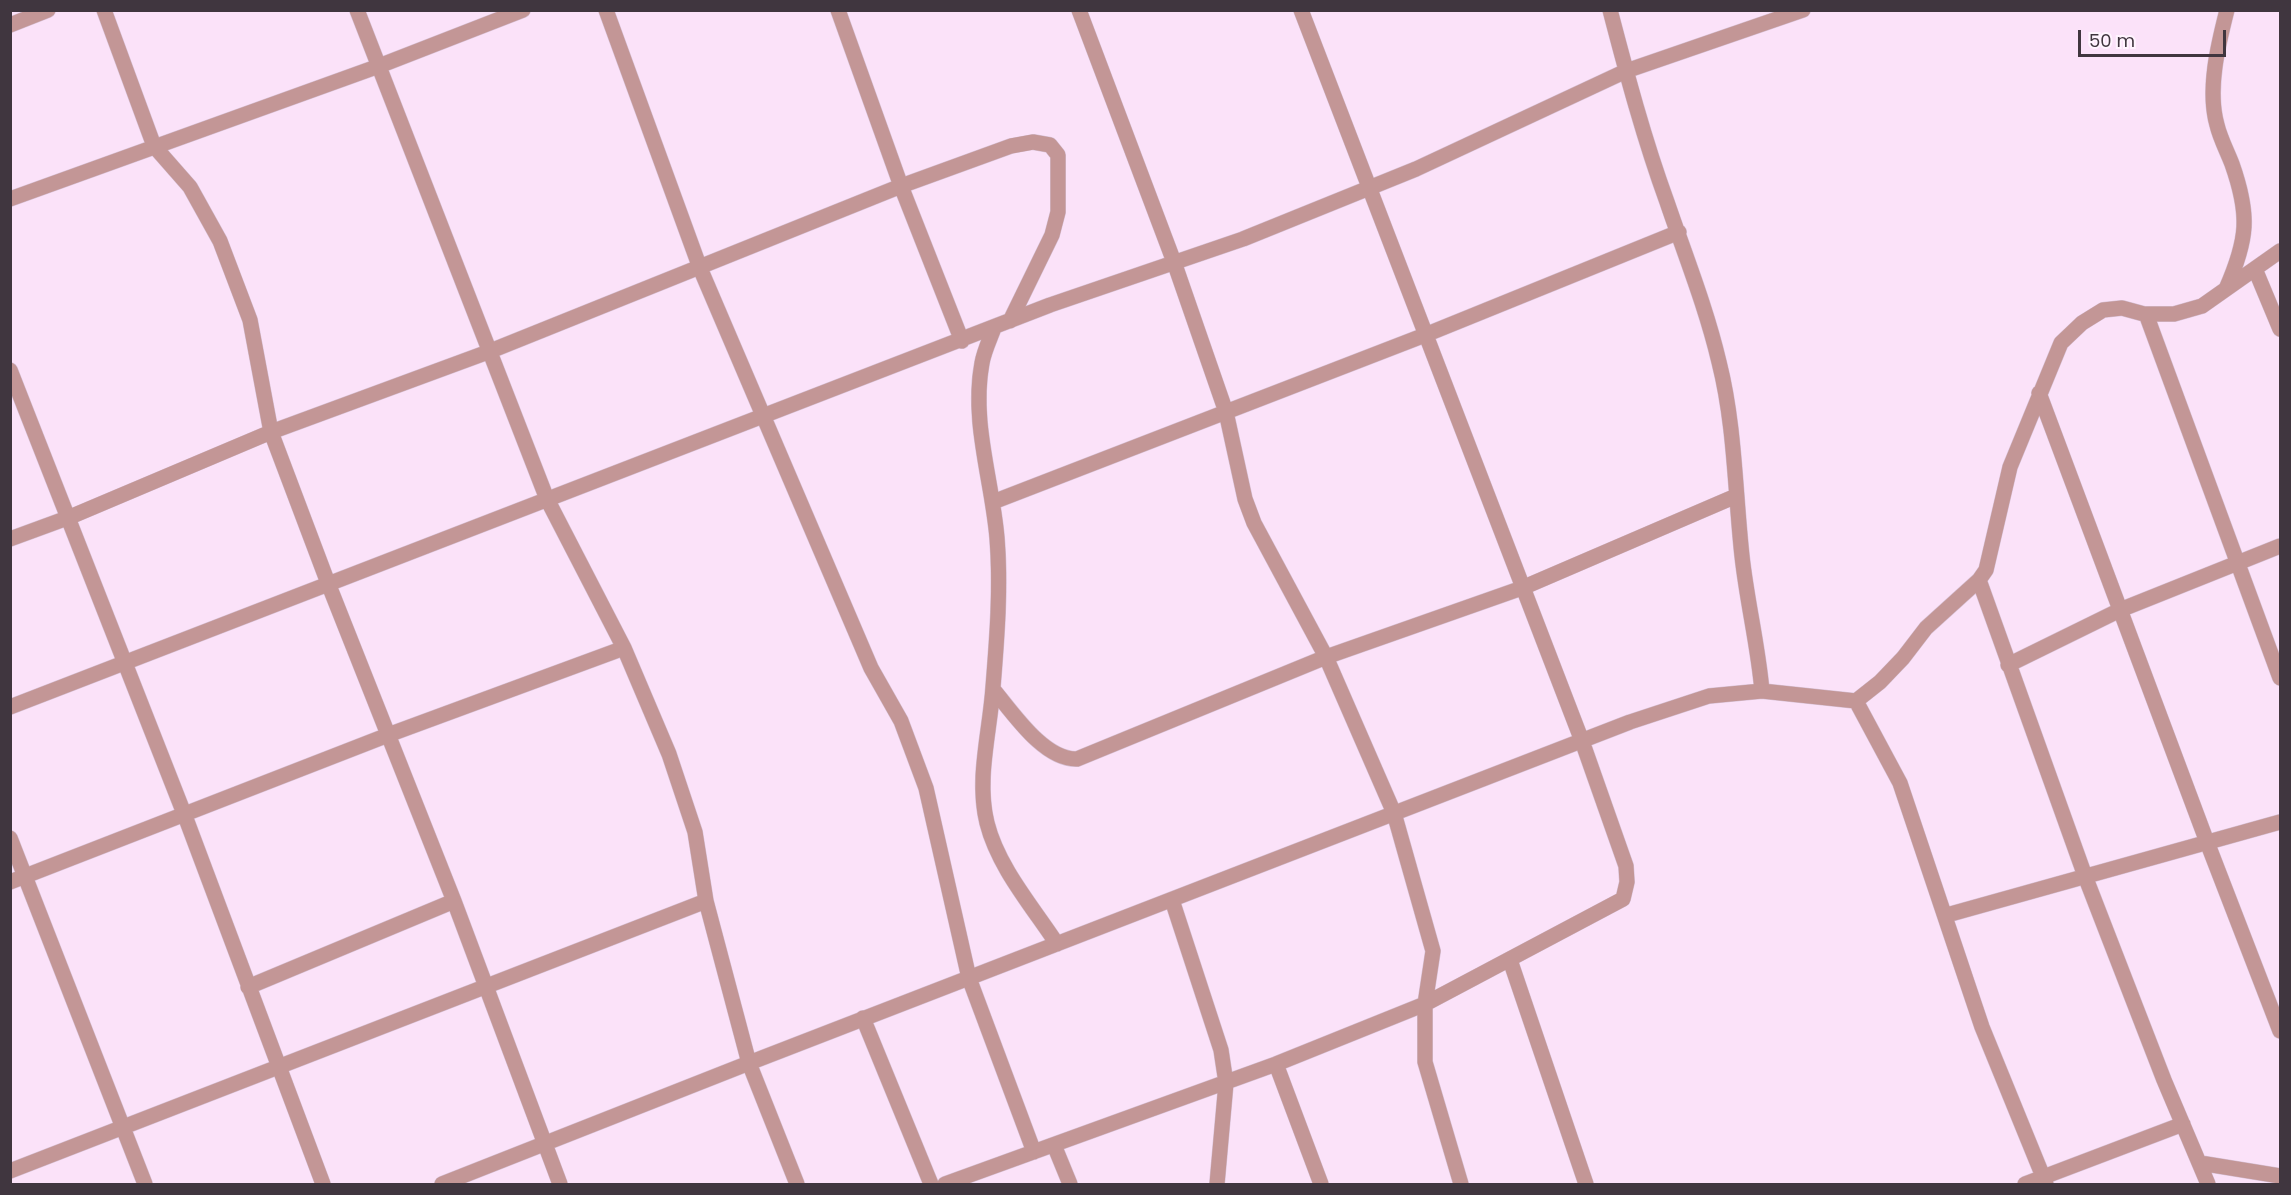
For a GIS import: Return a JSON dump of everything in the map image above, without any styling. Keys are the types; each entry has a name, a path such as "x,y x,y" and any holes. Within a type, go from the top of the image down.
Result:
{"street":[{"path":"10,26 48,10"},
{"path":"104,10 154,146 190,187 220,241 250,320 271,432 327,583 487,986 560,1185"},
{"path":"357,10 547,499 624,648 669,754 695,832 706,901 749,1063 797,1185"},
{"path":"10,199 379,66 523,10"},
{"path":"606,10 700,268 871,668 901,721 926,788 969,978 1034,1152"},
{"path":"838,10 901,186 962,340"},
{"path":"1079,10 1174,262 1226,412 1245,499 1254,523 1326,657 1394,813 1433,951 1425,1004 1425,1062 1461,1185"},
{"path":"945,1185 1226,1083 1425,1004 1623,899 1627,882 1626,866 1582,741 1301,10"},
{"path":"1610,10 1636,111 1678,231 1720,364 1728,404 1742,563 1759,648 1761,691"},
{"path":"10,707 1010,321 1243,239 1368,189 1541,112 1626,71 1803,10"},
{"path":"2226,289 2241,255 2245,225 2241,191 2216,124 2214,94 2217,57 2227,10"},
{"path":"10,539 70,517 271,432 488,352 901,186 1011,146 1033,142 1050,145 1058,154 1058,212 1052,235 1010,321"},
{"path":"993,502 1425,334 1678,231"},
{"path":"442,1185 863,1018 1394,813 1582,741 1710,696 1761,691 1856,701 1903,658 1926,628 1979,580 1990,558 2010,467 2061,343 2082,322 2103,310 2122,308 2146,314 2174,314 2202,306 2280,251"},
{"path":"2255,269 2279,323"},
{"path":"2146,314 2198,448 2237,563 2280,678"},
{"path":"994,328 982,360 978,390 979,423 993,502 997,540 998,614 993,689 982,776 986,821 996,849 1057,944"},
{"path":"10,370 70,517 185,816 323,1185"},
{"path":"2039,393 2280,1030"},
{"path":"993,689 1029,732 1053,752 1065,759 1077,759 1326,657 1522,588 1736,496"},
{"path":"2008,665 2120,610 2280,546"},
{"path":"1979,580 2085,876 2208,1185"},
{"path":"10,882 185,816 388,735 624,648"},
{"path":"1856,701 1900,783 1947,915 1982,1027 2045,1181"},
{"path":"1947,915 2280,822"},
{"path":"10,838 27,876 145,1185"},
{"path":"1172,900 1221,1050 1226,1083 1217,1185"},
{"path":"248,987 454,901"},
{"path":"10,1171 706,901"},
{"path":"1510,960 1586,1185"},
{"path":"863,1018 932,1185"},
{"path":"1276,1064 1321,1185"},
{"path":"2025,1185 2045,1181 2183,1124"},
{"path":"1054,1145 1070,1185"},
{"path":"2200,1163 2280,1176"}]}
